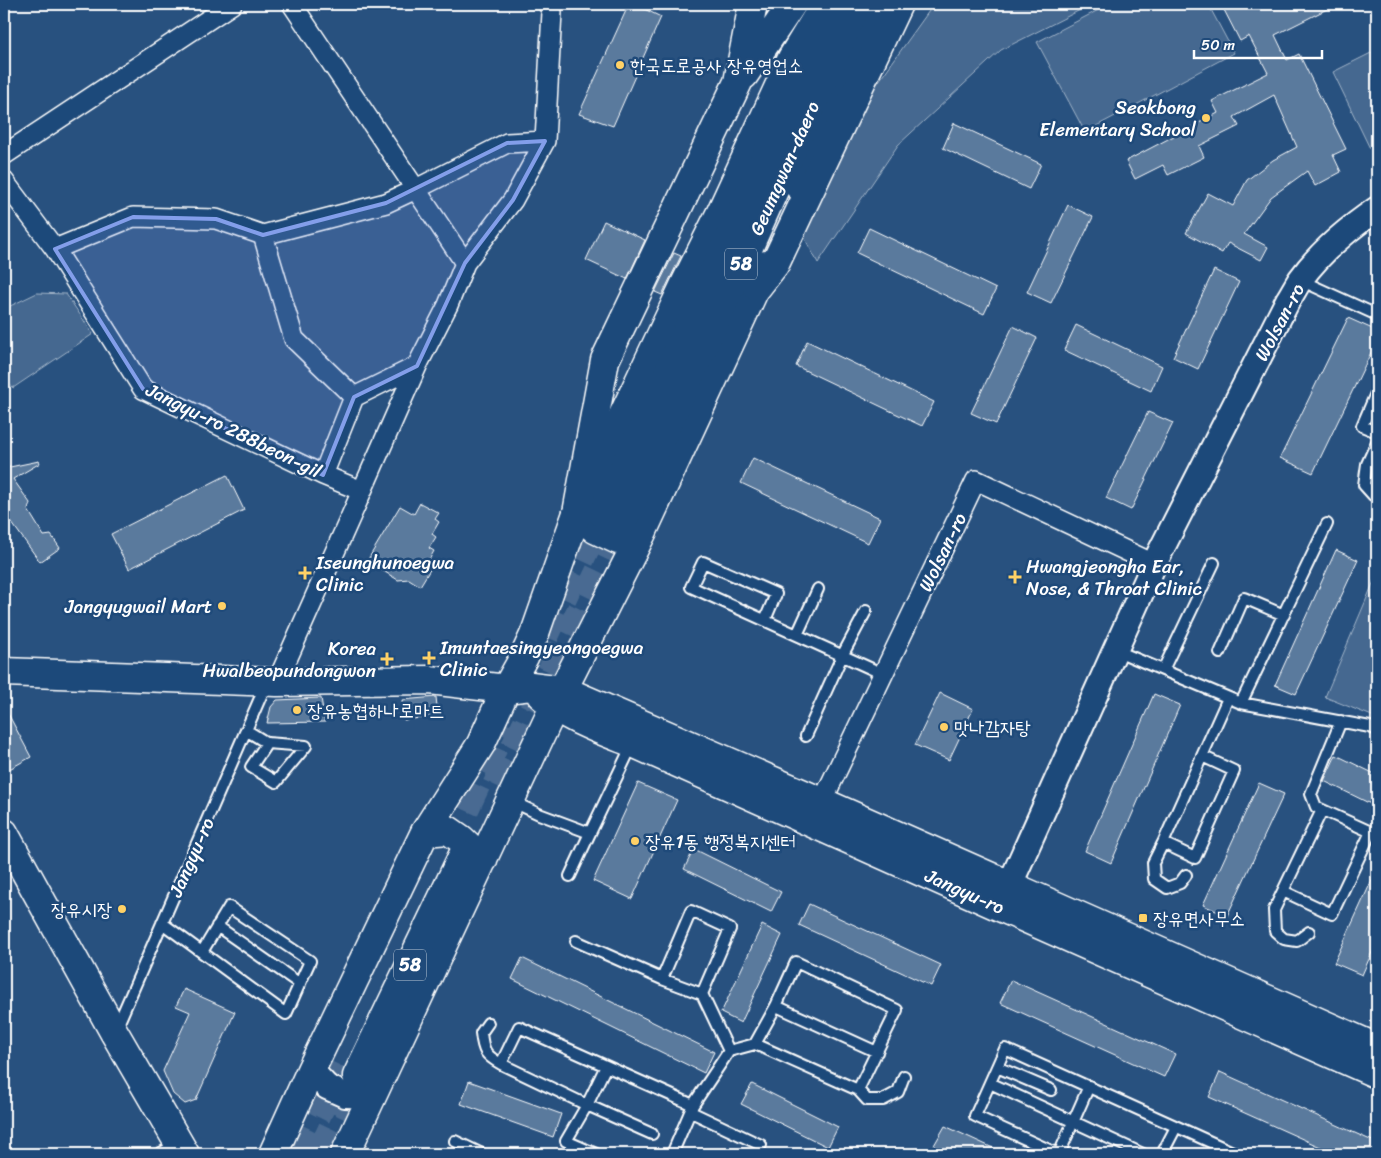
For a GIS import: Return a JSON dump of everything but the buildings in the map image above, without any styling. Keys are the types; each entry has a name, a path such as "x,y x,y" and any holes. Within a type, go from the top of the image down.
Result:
{"main road":[{"path":"738,82 752,4"},
{"path":"610,521 605,360 738,82 792,4"},
{"path":"345,1154 357,1080 464,854 510,801 558,699 610,521 681,293 720,214 792,58 825,4"},
{"name":"Geumgwan-daero","path":"610,521 653,405 835,4"},
{"name":"Geumgwan-daero","path":"610,521 739,269 857,4"},
{"path":"757,287 844,76 877,4"},
{"path":"273,1154 425,832 518,688 524,657 535,633 610,521 757,287 775,264 898,4"},
{"path":"4,672 272,682 430,680 518,688 558,699"},
{"name":"Jangyu-ro","path":"558,699 584,724 1377,1048"},
{"name":"Jangyu-ro","path":"558,699 822,802 1005,896 1377,1074"},
{"path":"425,832 448,830 461,839 464,854"},
{"path":"4,832 114,1032 174,1151"},
{"name":"58","path":"357,1080 464,854"}],"street":[{"path":"4,156 232,4"},
{"path":"292,4 465,263"},
{"path":"272,682 362,491 416,366 448,305 465,263 513,200 545,142 552,12 548,4"},
{"path":"55,249 133,217 216,219 264,235 386,203 416,190 507,143 545,142"},
{"name":"Jangyu-ro 288beon-gil","path":"4,180 55,249 143,388 323,475 362,491"},
{"name":"Wolsan-ro","path":"1005,896 1154,564 1288,300 1300,280 1326,251 1366,216 1377,209"},
{"path":"264,235 294,339 354,397"},
{"path":"323,475 354,397 416,366"},
{"name":"Wolsan-ro","path":"822,802 976,480 1154,564"},
{"path":"312,1070 327,1087 344,1095 357,1080"}],"lane":[{"path":"1300,280 1377,315"},
{"path":"1377,391 1362,426 1377,432"},
{"path":"1377,442 1367,464 1364,485 1373,496 1377,497"},
{"path":"1241,703 1327,524"},
{"path":"765,620 776,594 703,562 691,587 883,674"},
{"path":"1163,670 1214,563"},
{"path":"796,635 818,589"},
{"path":"1220,653 1244,598 1284,615"},
{"path":"806,736 842,656 866,611"},
{"path":"1116,650 1241,703 1370,727 1377,730"},
{"name":"Jangyu-ro","path":"114,1032 246,730 272,682"},
{"path":"1186,876 1180,883 1167,888 1154,879 1153,863 1228,698"},
{"path":"1284,891 1332,914 1371,832 1322,810 1316,806 1311,794 1341,722"},
{"path":"246,730 267,743 306,746 276,782 251,767 267,743"},
{"path":"570,876 633,743"},
{"path":"1163,843 1195,858 1231,779 1234,771 1202,756"},
{"path":"510,801 590,833"},
{"path":"1309,932 1297,941 1284,940 1275,931 1274,910 1322,810"},
{"path":"162,923 286,1014 310,961 229,906 202,952"},
{"path":"662,980 691,911 730,929 702,994"},
{"path":"217,926 300,984"},
{"path":"576,941 662,980 702,994 729,1051"},
{"path":"755,1044 776,1006 796,962 897,1010 858,1090"},
{"path":"776,1006 876,1052"},
{"path":"488,1023 481,1033 482,1046 490,1057 587,1105 652,1134"},
{"path":"501,1064 519,1027 606,1066 692,1108 761,1145"},
{"path":"672,1154 692,1108 729,1051 755,1044 858,1090 867,1100 883,1100 898,1092 904,1076"},
{"path":"1089,1086 1059,1154 975,1116 1005,1049 1089,1086 1237,1154"},
{"path":"596,1154 566,1141 587,1105 606,1066"},
{"path":"998,1067 1051,1090"},
{"path":"990,1083 1143,1154"},
{"path":"1162,1154 1176,1127"},
{"path":"455,1141 482,1154"}],"highlighted area":[{"path":"545,141 513,200 465,263 417,366 354,397 323,475 143,389 55,249 133,217 216,219 263,235 386,203 507,143"}],"shaded area":[{"path":"934,4 1092,4 1001,50 898,145 818,263 803,235 864,102"},
{"path":"1110,4 1208,4 1234,53 1085,132 1037,42"},
{"path":"1377,50 1377,163 1333,72"},
{"path":"37,293 66,294 93,334 13,388 4,378 4,309"},
{"path":"1377,574 1377,718 1325,697"}],"tunnel":[{"path":"545,636 602,513"},
{"path":"496,786 622,523"},
{"path":"447,848 505,723"},
{"path":"298,1154 341,1066"},
{"path":"320,1154 348,1095"}],"place":[{"name":"한국도로공사 장유영업소","path":"620,65"},
{"name":"Seokbong Elementary School","path":"1206,118"},
{"name":"Iseunghunoegwa Clinic","path":"305,573"},
{"name":"Hwangjeongha Ear, Nose, & Throat Clinic","path":"1015,577"},
{"name":"Jangyugwail Mart","path":"222,606"},
{"name":"Imuntaesingyeongoegwa Clinic","path":"429,658"},
{"name":"Korea Hwalbeopundongwon","path":"387,659"},
{"name":"장유농협하나로마트","path":"297,710"},
{"name":"맛나감자탕","path":"944,727"},
{"name":"장유1동 행정복지센터","path":"635,841"},
{"name":"장유시장","path":"122,909"},
{"name":"장유면사무소","path":"1143,918"}]}
